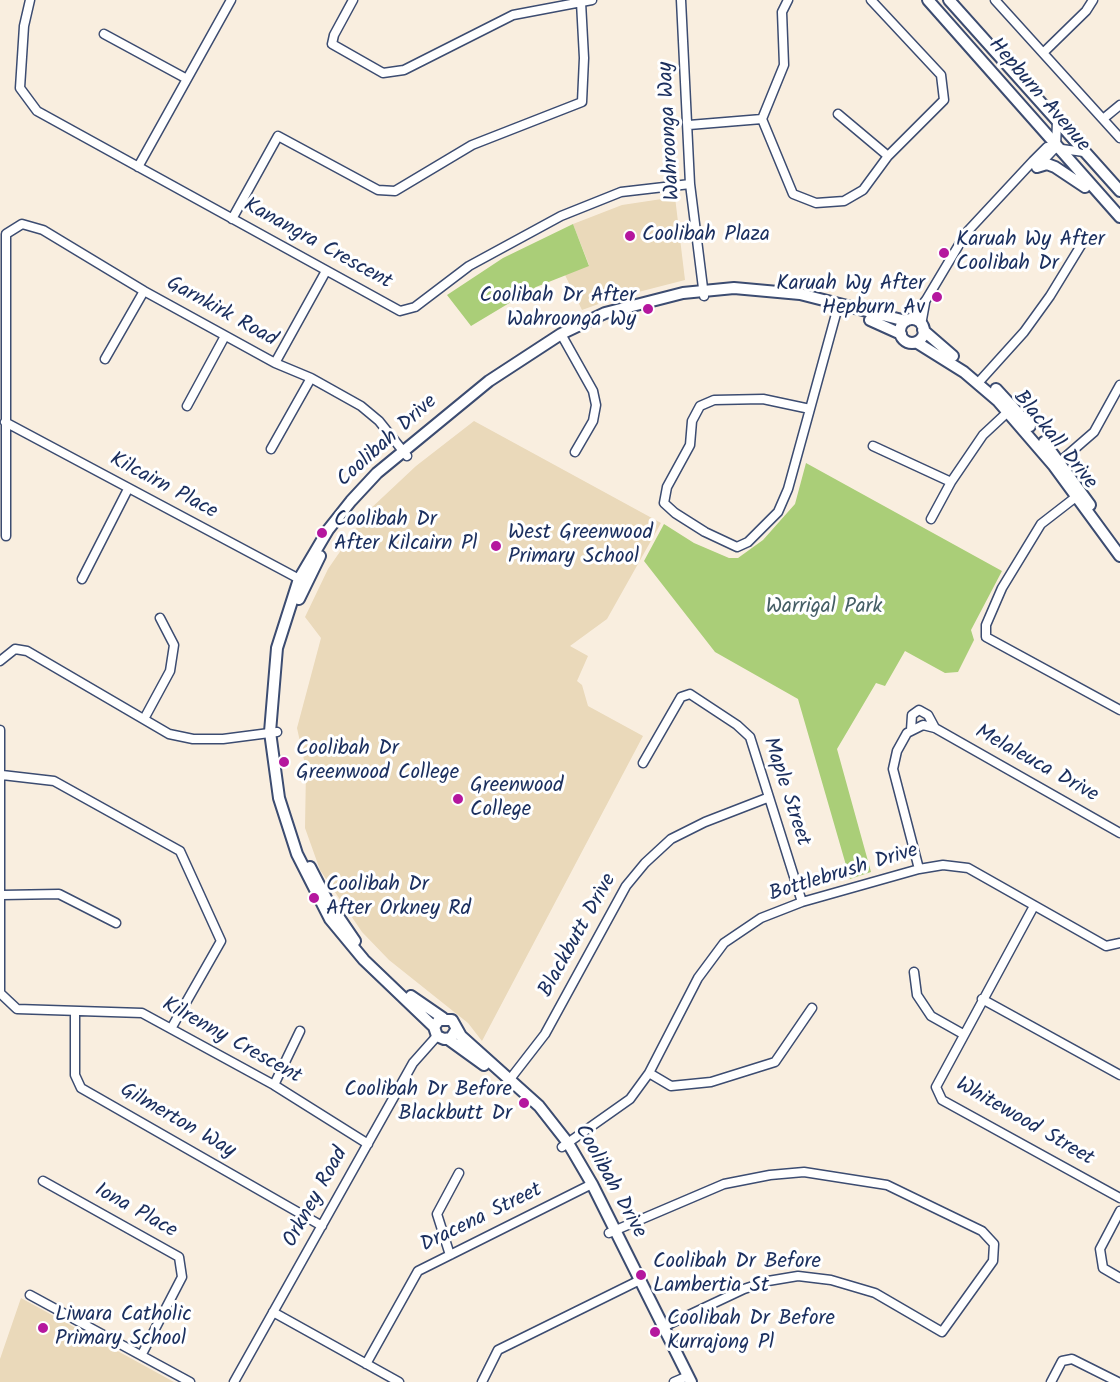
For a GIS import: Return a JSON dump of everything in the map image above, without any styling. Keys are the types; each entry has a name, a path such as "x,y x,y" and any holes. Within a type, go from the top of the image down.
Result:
{"main road":[{"name":"Hepburn Avenue","path":"928,0 1120,218"},
{"name":"Hepburn Avenue","path":"949,0 1120,191"},
{"path":"1037,167 1047,164 1068,174 1082,184 1107,211 1120,218"},
{"name":"Coolibah Drive","path":"509,1081 440,1034 364,960 339,932 320,903 297,854 277,789 273,732 284,648 303,580 352,509 405,453 490,388 563,337 625,313 703,293 777,297 838,306 908,321"},
{"name":"Coolibah Drive","path":"838,306 901,334"},
{"path":"908,321 922,327 922,336 916,342 908,342 901,334 901,327 908,321"},
{"name":"Blackall Drive","path":"922,327 1011,409 1057,464 1120,556"},
{"name":"Blackall Drive","path":"916,342 980,380"},
{"name":"Blackall Drive","path":"1078,495 1120,545"},
{"name":"Coolibah Drive","path":"273,732 288,808 303,851 327,900 368,956 406,992 443,1018 453,1021 456,1030 509,1081 539,1106 589,1186 661,1329 683,1380"},
{"path":"443,1018 440,1034 456,1030"}],"street":[{"name":"Kanangra Crescent","path":"30,0 24,26 20,88 37,111 400,311 416,307 469,266 561,216 621,192 690,184"},
{"path":"138,167 231,0"},
{"path":"353,0 334,35 332,44 383,73 404,70 513,15 592,0"},
{"name":"Wahroonga Way","path":"681,0 689,124 690,184 703,293"},
{"path":"788,0 782,12 784,65 762,119 793,194 816,203 844,201 863,190 888,156 944,100 941,75 871,0"},
{"path":"995,0 1120,138"},
{"path":"1043,53 1086,11 1093,0"},
{"path":"232,219 278,136 378,190 395,191 472,145 582,102 585,58 581,2"},
{"path":"104,34 187,80"},
{"path":"1103,119 1120,105"},
{"path":"838,114 888,156"},
{"path":"689,124 762,119"},
{"path":"1023,174 1037,167 1056,147 1057,121"},
{"path":"908,321 926,300 966,233 989,205 1023,174 1047,147 1084,152"},
{"name":"Garnkirk Road","path":"5,422 6,234 22,224 43,230 144,291 274,363 311,378 370,412 405,453"},
{"path":"980,380 1024,332 1050,296 1083,242"},
{"path":"274,363 326,271"},
{"path":"105,359 144,291"},
{"path":"922,327 926,300"},
{"path":"810,409 763,399 714,400 699,406 692,421 690,445 667,487 664,503 675,513 705,532 736,547 748,542 778,512 788,489 810,409 838,306"},
{"path":"187,406 225,336"},
{"path":"563,337 593,391 596,405 593,421 575,452"},
{"path":"272,448 311,378"},
{"path":"1057,464 1094,432 1120,385"},
{"path":"931,519 951,482 983,435 1011,409"},
{"path":"5,422 6,536"},
{"name":"Kilcairn Place","path":"5,422 303,580"},
{"path":"873,446 951,482"},
{"path":"82,579 128,489"},
{"path":"1078,495 1041,525 1002,588 986,626 986,637 1120,710"},
{"path":"144,719 170,671 174,645 160,618"},
{"path":"0,661 15,649 27,651 170,734 193,739 223,739 273,732"},
{"name":"Maple Street","path":"643,763 681,697 690,694 737,725 750,737 767,798 802,902"},
{"name":"Melaleuca Drive","path":"919,869 893,769 897,751 911,730 912,715 919,710 928,715 935,728 1120,832"},
{"path":"911,730 923,725 935,728"},
{"path":"0,730 2,775 0,993"},
{"path":"2,775 54,781 180,850 221,941 172,1028"},
{"name":"Blackbutt Drive","path":"509,1081 545,1034 626,886 645,862 671,839 705,822 767,798"},
{"name":"Bottlebrush Drive","path":"565,1145 623,1106 649,1073 698,978 724,943 761,918 802,902 919,869 943,865 968,868 1106,945 1120,943"},
{"path":"2,895 59,894 116,923"},
{"name":"Whitewood Street","path":"1034,906 936,1087 942,1100 1120,1198"},
{"path":"914,972 917,995 931,1016 963,1034"},
{"name":"Kilrenny Crescent","path":"0,993 17,1009 142,1013 274,1085 368,1144"},
{"path":"982,999 1120,1075"},
{"path":"649,1073 671,1086 711,1083 775,1062 812,1008"},
{"name":"Gilmerton Way","path":"75,1011 75,1075 81,1088 322,1226"},
{"path":"274,1085 300,1031"},
{"name":"Orkney Road","path":"234,1382 413,1063 440,1034"},
{"path":"612,1232 724,1184 770,1175 804,1172 887,1185 982,1231 994,1245 993,1261 942,1332 875,1293 831,1280 798,1276 768,1281 744,1289 661,1329"},
{"path":"450,1255 436,1214 459,1173"},
{"name":"Iona Place","path":"43,1181 179,1257 182,1277 142,1354"},
{"name":"Dracena Street","path":"366,1364 418,1270 589,1186"},
{"path":"1120,1211 1100,1249 1103,1268 1120,1278"},
{"path":"482,1382 498,1350 637,1282"},
{"path":"30,1295 190,1382"},
{"path":"273,1312 399,1382"},
{"path":"1051,1382 1062,1361 1072,1359 1118,1382"}],"shaded area":[{"name":"Coolibah Plaza","path":"675,197 685,280 615,298 582,310 565,275 589,265 573,224 622,205"},
{"name":"Greenwood College","path":"474,421 661,523 607,619 570,646 588,656 577,681 582,685 588,706 643,736 482,1041 468,1023 389,960 362,932 320,870 305,828 306,769 297,728 321,638 305,617 328,569 368,511 416,466"},
{"name":"Liwara Catholic Primary School","path":"21,1298 174,1382 0,1382 0,1359"}],"green space":[{"path":"573,224 589,266 536,287 471,326 447,295 503,258"},
{"name":"Warrigal Park","path":"806,463 1002,571 971,630 974,640 958,672 945,673 905,651 885,686 876,683 837,749 871,872 850,879 798,699 715,652 644,561 664,524 694,543 729,558 738,558 763,540 795,504"}],"place":[{"name":"Coolibah Plaza","path":"630,236"},
{"name":"Karuah Wy After Coolibah Dr","path":"944,253"},
{"name":"Karuah Wy After Hepburn Av","path":"937,297"},
{"name":"Coolibah Dr After Wahroonga Wy","path":"648,309"},
{"name":"Coolibah Dr After Kilcairn Pl","path":"322,533"},
{"name":"West Greenwood Primary School","path":"496,546"},
{"name":"Coolibah Dr Greenwood College","path":"284,762"},
{"name":"Greenwood College","path":"458,799"},
{"name":"Coolibah Dr After Orkney Rd","path":"314,898"},
{"name":"Coolibah Dr Before Blackbutt Dr","path":"524,1103"},
{"name":"Coolibah Dr Before Lambertia St","path":"641,1275"},
{"name":"Liwara Catholic Primary School","path":"43,1328"},
{"name":"Coolibah Dr Before Kurrajong Pl","path":"655,1332"}]}
